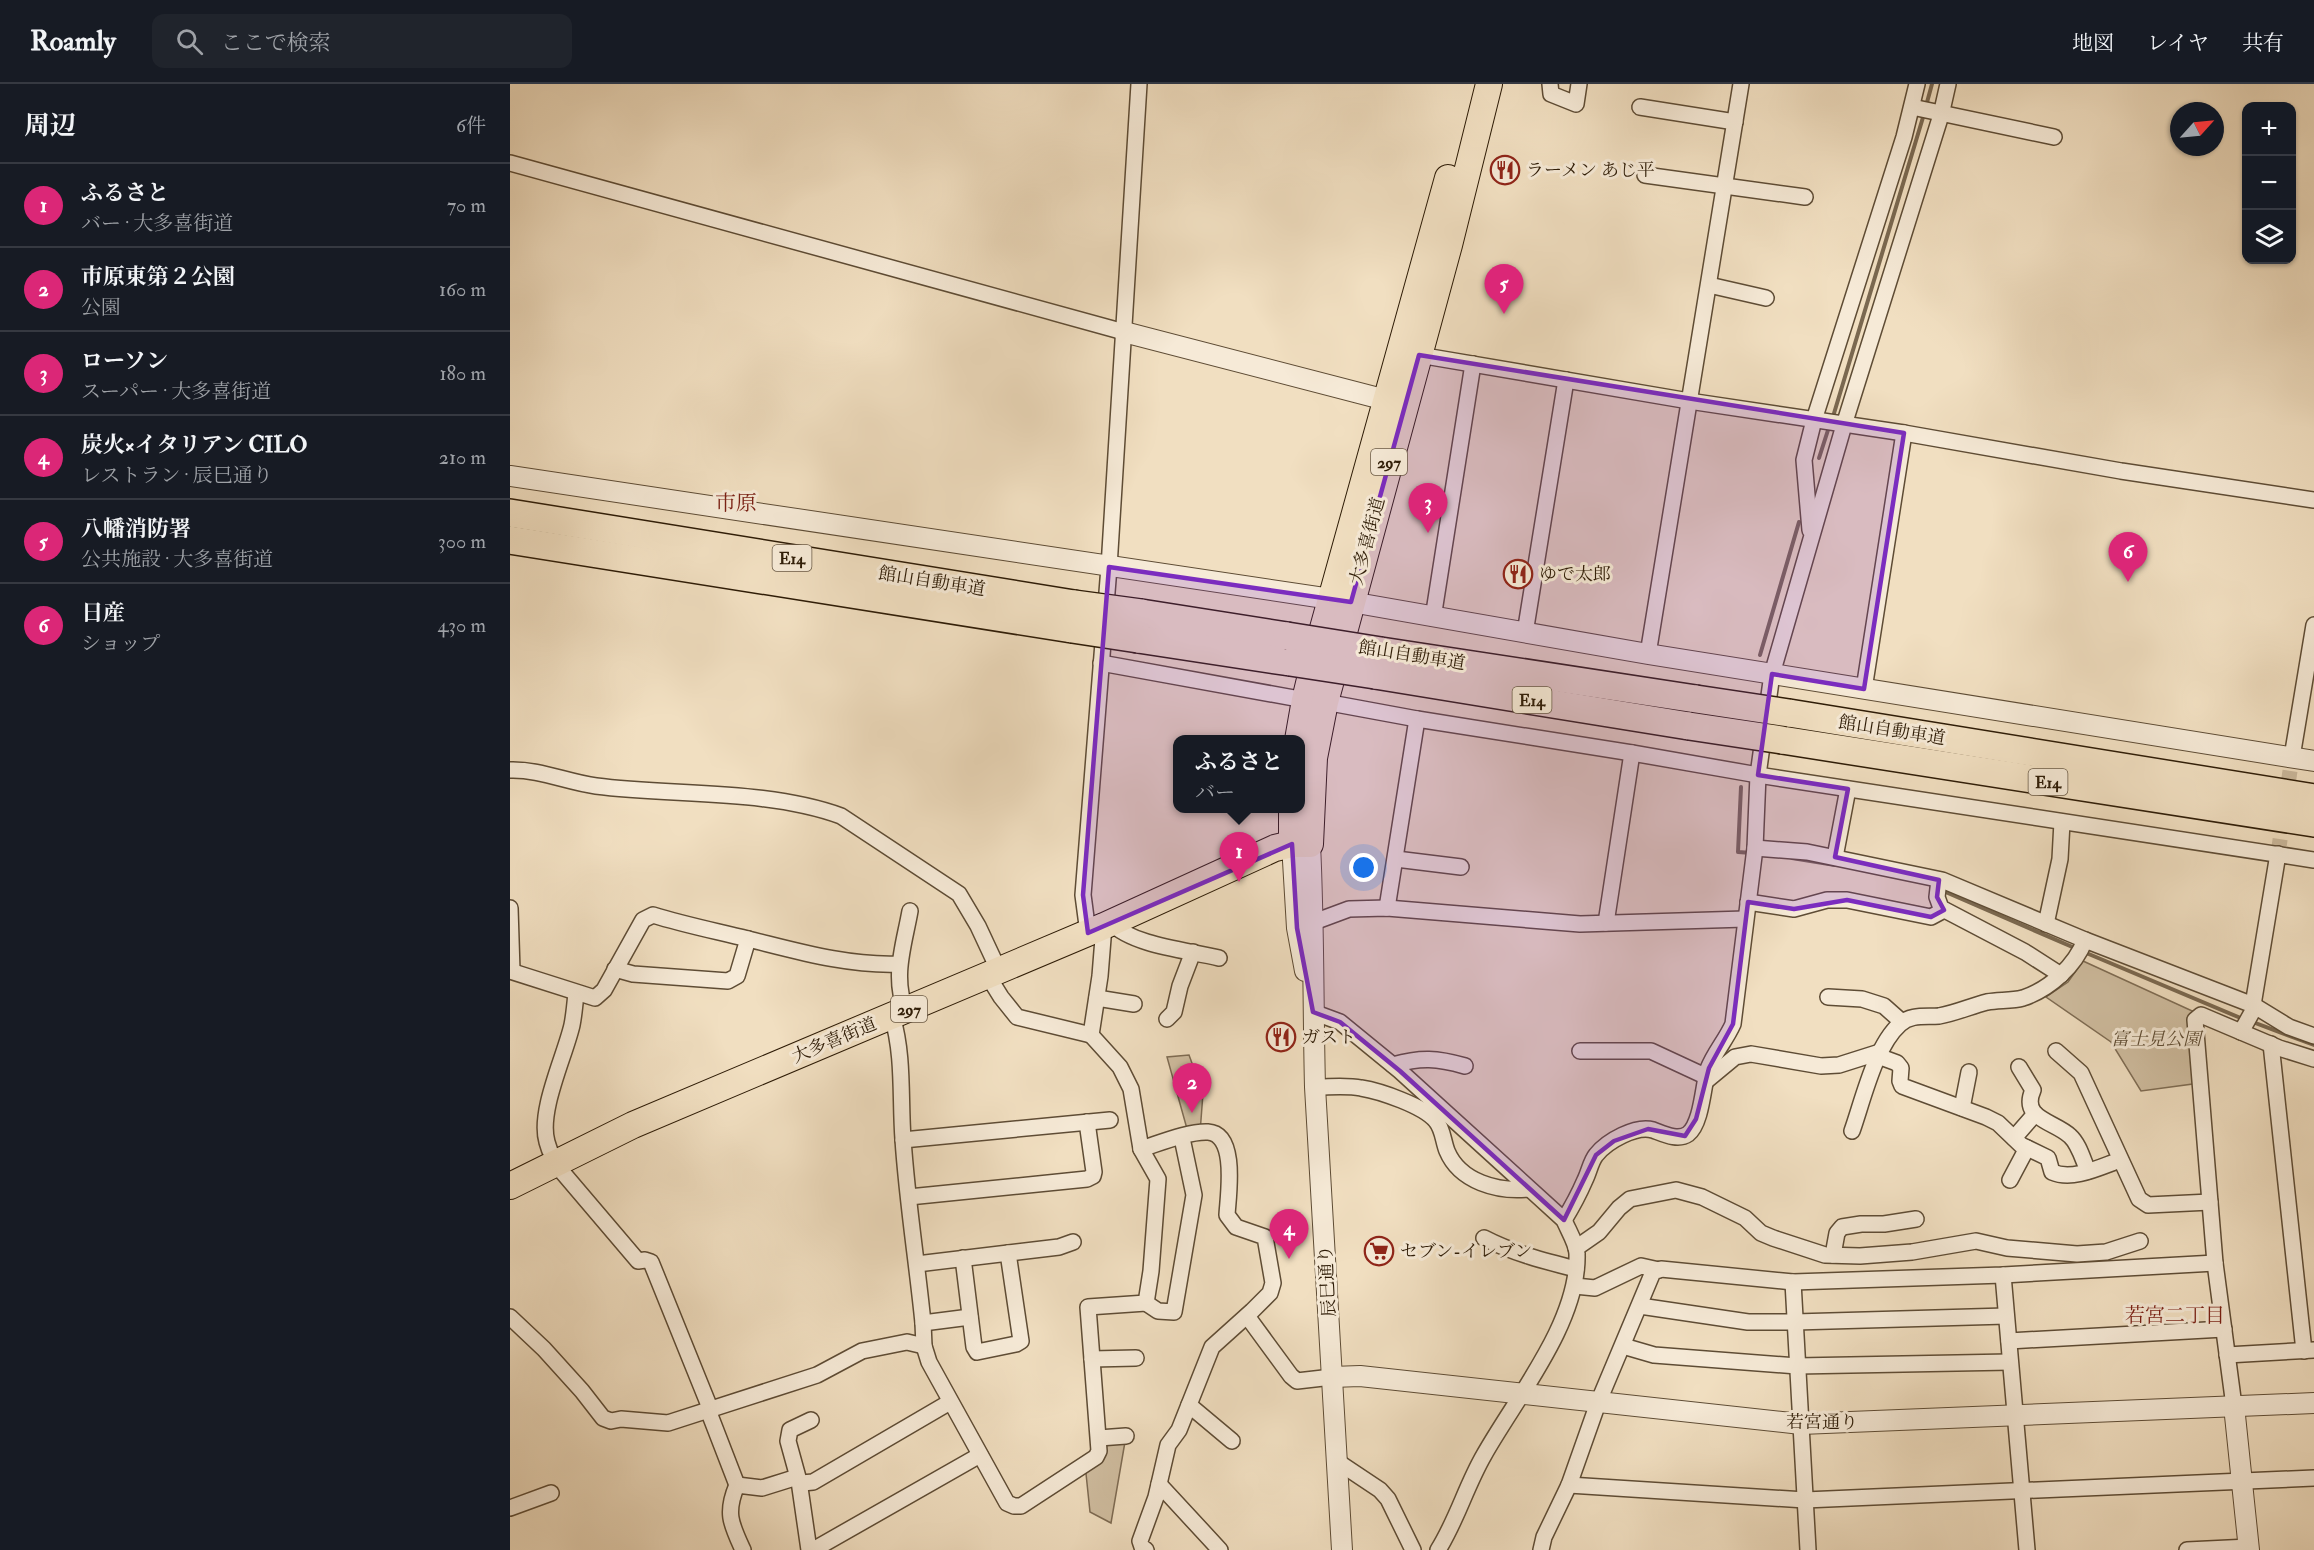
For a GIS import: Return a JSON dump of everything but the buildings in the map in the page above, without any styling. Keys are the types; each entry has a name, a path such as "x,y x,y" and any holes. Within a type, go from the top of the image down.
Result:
{"highway":[{"name":"大多喜街道","path":"1300,735 1315,701 1341,601 1386,400 1474,84"},
{"name":"大多喜街道","path":"1341,601 1419,355 1489,84"},
{"name":"館山自動車道","path":"510,513 1073,617"},
{"name":"館山自動車道","path":"510,540 1140,626 1378,663 1696,699 2314,798"},
{"name":"館山自動車道","path":"1378,663 1689,726 2314,823"},
{"name":"大多喜街道","path":"510,1186 633,1125 1101,928 1275,848 1301,844 1314,758 1315,701"},
{"path":"1293,813 1301,844"}],"street":[{"path":"1091,1035 1101,928 1083,895 1109,567 1139,84"},
{"path":"1550,84 1551,94 1576,104 1579,84"},
{"path":"1648,654 1741,84"},
{"path":"1811,539 1804,460 1814,420 1912,107 1917,84"},
{"path":"1564,1220 1577,1199 1596,1155 1614,1141 1631,1132 1648,1129 1676,1137 1685,1136 1691,1131 1708,1068 1726,1040 1732,1024 1755,848 1758,775 1772,674 1844,425 1941,115 1948,84"},
{"path":"1640,107 1735,122"},
{"path":"1912,107 1941,115 2054,137"},
{"path":"510,163 1124,332 1386,400"},
{"path":"1646,176 1805,197"},
{"path":"1709,285 1766,298"},
{"path":"1419,355 1689,401 1904,433 2121,471 2314,500"},
{"path":"1433,618 1473,364"},
{"path":"1525,633 1566,380"},
{"path":"1864,688 1904,433"},
{"path":"510,476 1341,601 1648,654 2314,761"},
{"path":"2292,757 2314,625"},
{"path":"1101,663 1417,719 1758,775 2314,860"},
{"path":"1387,908 1417,719"},
{"path":"1606,923 1632,753"},
{"path":"510,770 524,770 594,786 734,796 824,809 841,816 959,894 978,926 1000,997 1017,1017 1091,1035 1120,1067 1131,1089 1141,1149 1158,1179 1151,1271 1146,1303"},
{"path":"1835,858 1848,789"},
{"path":"2046,924 2060,859 2062,822"},
{"name":"辰巳通り","path":"1301,844 1314,922 1315,1087 1342,1550"},
{"name":"辰巳通り","path":"1301,844 1297,928 1313,1012"},
{"path":"1755,848 1807,852 1939,880 2254,1006 2289,1027 2314,1036"},
{"path":"2241,1032 2254,1006 2278,854"},
{"path":"1396,859 1461,867"},
{"path":"1939,880 1937,897 1941,908 2025,952 2061,975"},
{"path":"1748,902 1794,909 1827,900 1847,900 1931,917 1944,910"},
{"path":"510,908 511,971 595,998 603,990 643,920 649,915 844,961 879,965 899,964"},
{"path":"1314,922 1349,909 1387,908 1580,924 1745,919"},
{"path":"910,911 899,964 900,995 896,1028 902,1090 903,1140 924,1346 929,1362 950,1402 1007,1503 1021,1506 1096,1457 1099,1451 1088,1307 1146,1303 1158,1311 1174,1312 1194,1195 1182,1137"},
{"path":"1101,928 1219,958"},
{"path":"615,969 633,974 728,981 737,976 748,939"},
{"path":"1852,1131 1879,1054 1902,1022 1914,1016 1944,1015 1961,1012 1988,1002 2025,997 2052,983 2061,975 2081,951 2085,940"},
{"path":"1167,1019 1173,1012 1193,952"},
{"path":"576,993 572,1026 556,1074 547,1116 546,1140 555,1162 638,1261 645,1260 651,1263 704,1394 737,1485 731,1499 731,1527 743,1550"},
{"path":"1828,997 1862,999 1884,1005 1902,1022"},
{"path":"1096,998 1134,1005"},
{"path":"1313,1012 1340,1022 1393,1065 1564,1220 1577,1252 1575,1286 1542,1362 1482,1458 1449,1532 1438,1550"},
{"path":"2187,1550 2249,1548 2234,1406 2215,1263 2195,1020 2201,1015 2314,1059"},
{"path":"2227,1355 2309,1350 2271,1044"},
{"path":"1580,1051 1651,1051 1706,1079"},
{"path":"2056,1051 2081,1073 2139,1198 2148,1205 2210,1202"},
{"path":"1706,1079 1735,1057 1751,1054 1821,1066 1839,1065 1879,1054 1897,1063 1901,1068 1902,1086 1998,1123 2027,1148 2048,1158 2052,1172 2060,1175 2074,1175 2120,1161"},
{"path":"1393,1065 1412,1059 1438,1058 1465,1066"},
{"path":"2019,1066 2033,1090 2028,1100 2035,1114 2070,1136 2088,1171"},
{"path":"1962,1108 1969,1072"},
{"path":"1315,1087 1361,1088 1405,1101 1436,1120 1452,1162 1462,1172 1483,1183 1509,1191 1528,1189"},
{"path":"2014,1138 2035,1114"},
{"path":"903,1140 1110,1120"},
{"path":"909,1197 1088,1179 1093,1176 1094,1172 1087,1122"},
{"path":"1141,1149 1182,1137 1211,1132 1219,1137 1228,1154 1231,1168 1227,1215 1236,1227 1265,1237 1273,1283 1269,1293 1212,1347 1179,1430 1168,1445 1159,1484 1140,1541 1146,1550"},
{"path":"2010,1180 2027,1148"},
{"path":"1576,1248 1599,1232 1619,1208 1630,1199 1676,1190 1702,1197 1745,1218 1761,1233 1825,1255 1860,1256 1912,1252 1976,1241 2007,1248 2077,1254 2106,1252 2140,1241"},
{"path":"1833,1255 1837,1233 1842,1227 1916,1219"},
{"path":"1484,1238 1539,1260 1576,1269"},
{"path":"917,1264 1059,1247 1073,1242"},
{"path":"963,1258 977,1352 1021,1341 1008,1253"},
{"path":"1575,1286 1595,1288 1641,1266 1659,1270 1793,1282 2003,1275 2215,1263"},
{"path":"1541,1550 1544,1537 1569,1485 1599,1403 1653,1272 1659,1270"},
{"path":"2003,1275 2027,1550"},
{"path":"1793,1282 1808,1550"},
{"path":"1640,1306 1748,1322 2006,1316"},
{"path":"1247,1316 1291,1377 1297,1381 1332,1377"},
{"path":"510,1317 544,1349 603,1418 611,1421 621,1419 668,1423 817,1375 862,1351 907,1342 924,1346"},
{"path":"923,1323 970,1317"},
{"path":"2009,1341 2224,1329"},
{"path":"1623,1346 1654,1355 1797,1366 2010,1362"},
{"path":"1092,1359 1136,1358"},
{"name":"若宮通り","path":"1332,1377 1360,1376 1801,1424 2314,1403"},
{"path":"737,1485 762,1488 794,1478 799,1481 813,1482 950,1402"},
{"path":"1190,1405 1232,1442"},
{"path":"811,1420 790,1430 788,1435 811,1550 980,1455"},
{"path":"1099,1438 1126,1436"},
{"path":"1338,1462 1380,1490 1388,1499 1413,1550"},
{"path":"1569,1485 1805,1500 2314,1478"},
{"path":"1159,1484 1220,1550"},
{"path":"510,1508 551,1493"}],"highlighted area":[{"path":"1419,355 1904,433 1864,689 1772,674 1758,775 1848,789 1835,857 1939,880 1937,897 1944,910 1931,917 1847,900 1794,909 1748,902 1733,1024 1709,1068 1696,1119 1685,1136 1648,1129 1614,1141 1596,1155 1564,1220 1400,1071 1340,1022 1313,1012 1297,928 1292,844 1088,933 1083,895 1109,567 1351,602"}],"green space":[{"name":"富士見公園","path":"2083,961 2201,1015 2200,1083 2141,1091 2111,1042 2046,997 2068,982"},
{"path":"1189,1055 1203,1093 1200,1133 1189,1136 1167,1057"},
{"path":"1126,1436 1111,1523 1090,1512 1085,1464 1099,1438"}],"waterway":[{"path":"1926,106 1932,84"},
{"path":"1832,420 1924,114"},
{"path":"1819,458 1829,427"},
{"path":"1760,655 1799,522"},
{"path":"1741,787 1738,852 1752,853"},
{"path":"1792,858 1835,865"},
{"path":"1941,890 2077,949"},
{"path":"2084,952 2243,1019"},
{"path":"2250,1021 2314,1045"}],"tunnel":[{"path":"2278,854 2292,757"}],"place":[{"name":"ラーメン あじ平","path":"1505,170"},
{"name":"八幡消防署","path":"1504,314"},
{"name":"ローソン","path":"1428,533"},
{"name":"ゆで太郎","path":"1518,574"},
{"name":"日産","path":"2128,582"},
{"name":"ふるさと","path":"1239,882"},
{"name":"ガスト","path":"1281,1037"},
{"name":"市原東第２公園","path":"1192,1113"},
{"name":"セブン-イレブン","path":"1379,1251"},
{"name":"炭火×イタリアン CILO","path":"1289,1259"}],"district":[{"name":"市原","path":"736,503"},
{"name":"若宮二丁目","path":"2175,1315"}]}
